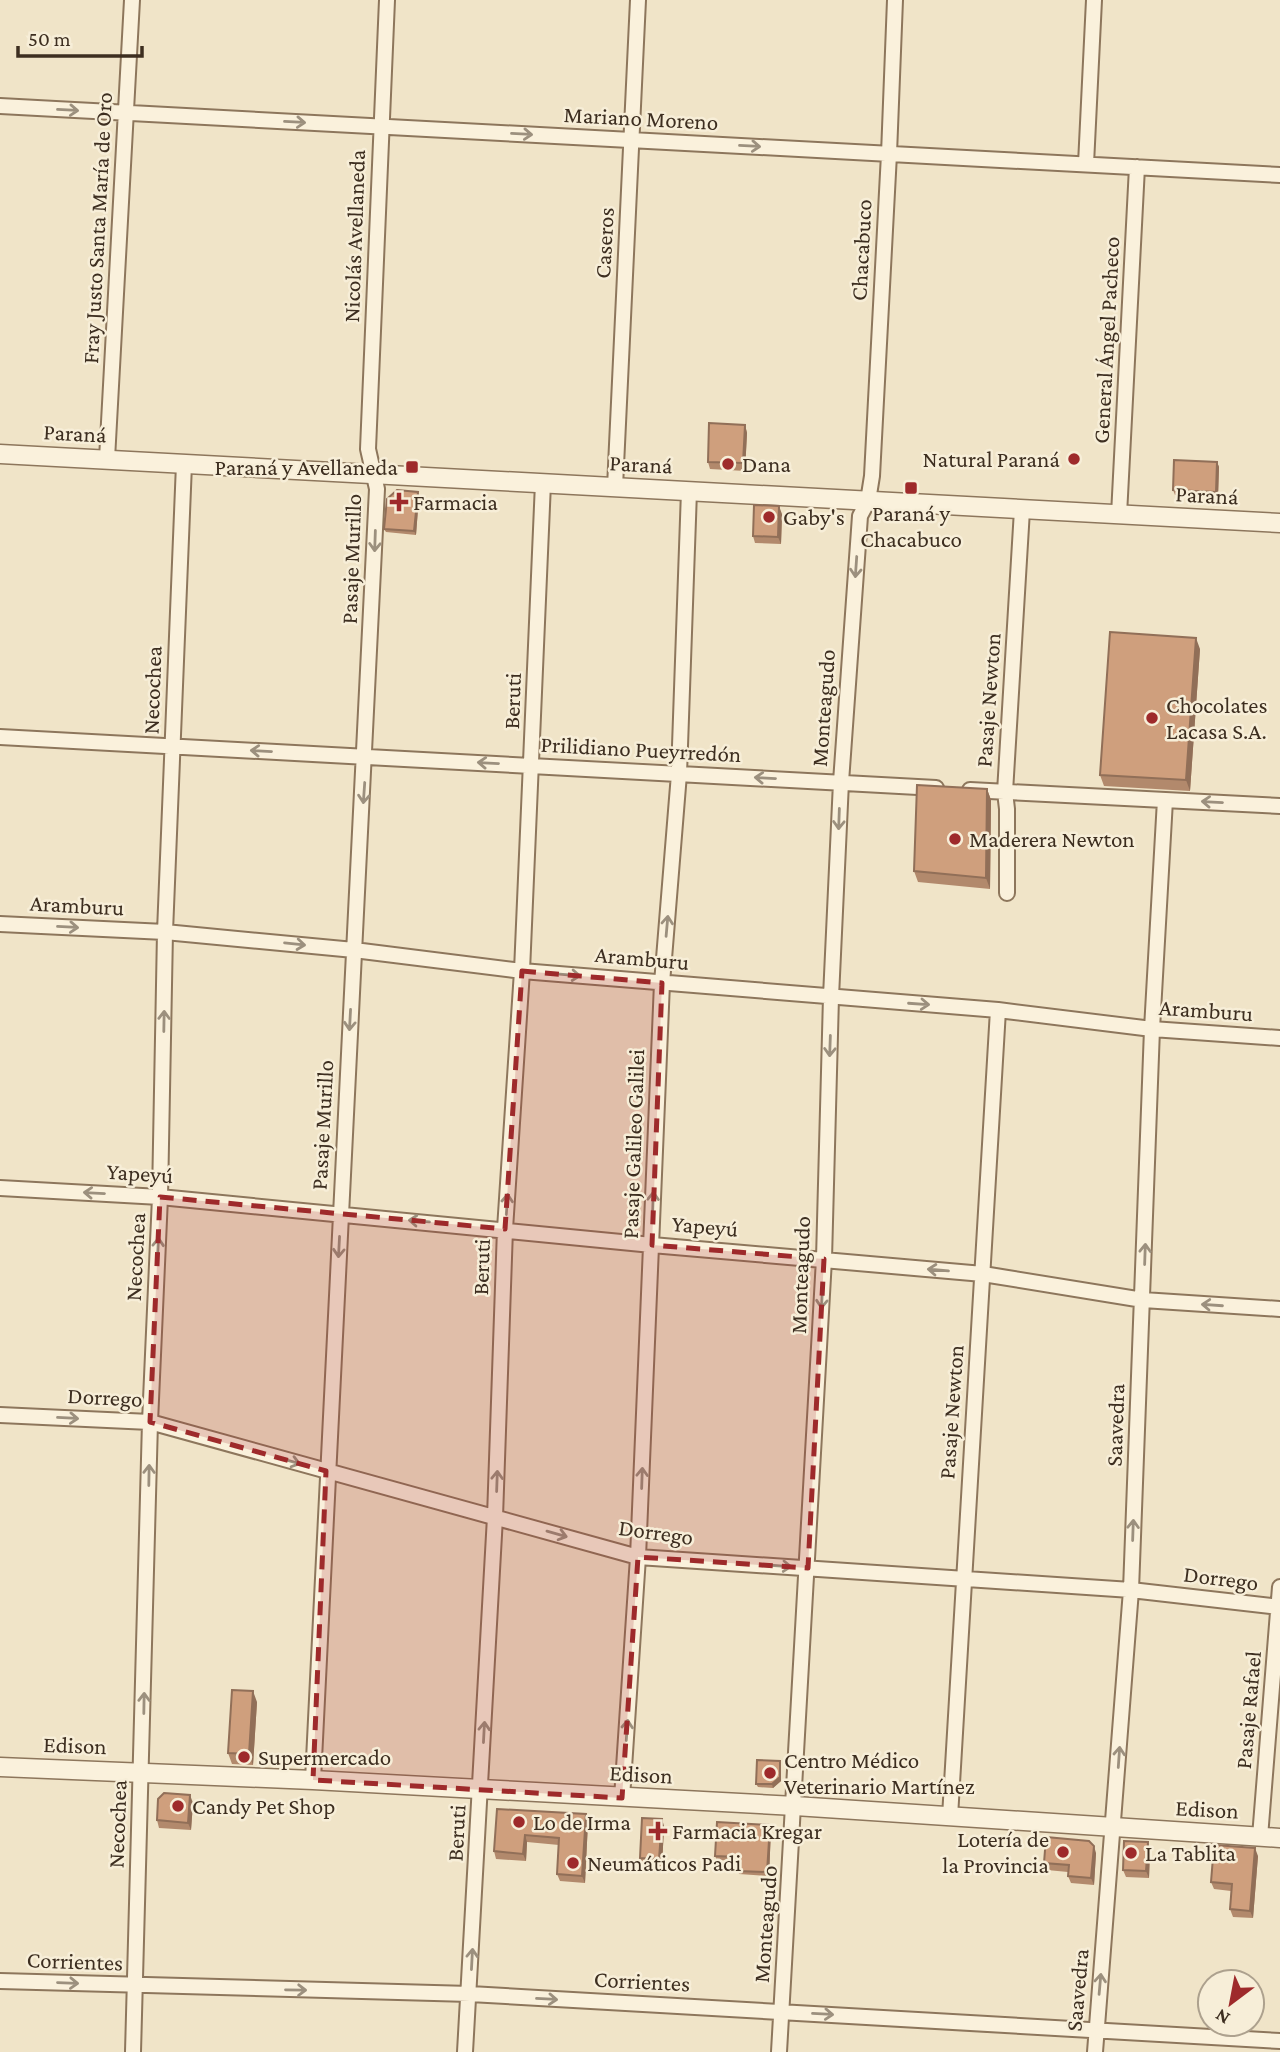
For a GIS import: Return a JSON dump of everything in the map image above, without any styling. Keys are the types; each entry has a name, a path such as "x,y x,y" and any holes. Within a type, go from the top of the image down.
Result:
{"street":[{"name":"Fray Justo Santa María de Oro","path":"107,460 132,0"},
{"name":"Nicolás Avellaneda","path":"374,473 368,449 387,0"},
{"name":"Caseros","path":"615,487 638,0"},
{"name":"Chacabuco","path":"867,501 872,476 895,0"},
{"path":"1086,164 1094,0"},
{"name":"Mariano Moreno","path":"0,106 1280,175"},
{"name":"General Ángel Pacheco","path":"1119,515 1137,167"},
{"name":"Paraná","path":"0,454 1280,523"},
{"name":"Necochea","path":"133,2052 150,1422 160,1196 165,932 184,464"},
{"name":"Pasaje Murillo","path":"313,1780 326,1471 366,757 377,489 374,473"},
{"name":"Beruti","path":"465,2052 495,1517 505,1229 522,971 543,483"},
{"name":"Pasaje Galileo Galilei","path":"622,1798 638,1557 663,983 679,774 689,491"},
{"name":"Monteagudo","path":"779,2052 824,1259 831,997 841,782 860,516 867,501"},
{"name":"Pasaje Newton","path":"1007,893 1005,792 1022,510"},
{"name":"Prilidiano Pueyrredón","path":"0,737 1280,806"},
{"name":"Saavedra","path":"1095,2052 1131,1590 1152,1029 1165,800"},
{"name":"Aramburu","path":"0,924 165,932 354,950 522,971 998,1010 1152,1029 1280,1038"},
{"name":"Pasaje Newton","path":"950,1817 998,1010"},
{"name":"Yapeyú","path":"0,1188 160,1196 652,1245 983,1274 1143,1300 1280,1309"},
{"name":"Dorrego","path":"0,1415 150,1422 638,1557 1131,1590 1279,1607"},
{"name":"Pasaje Rafael","path":"1260,1837 1280,1587"},
{"name":"Edison","path":"0,1767 142,1771 795,1806 1280,1838"},
{"name":"Corrientes","path":"0,1980 470,1994 1280,2041"}],"highlighted area":[{"path":"522,971 662,983 652,1245 824,1259 808,1568 638,1557 622,1798 313,1780 326,1471 150,1422 160,1197 505,1229"}],"building":[{"path":"709,423 745,425 743,463 708,462"},
{"path":"1174,460 1217,462 1216,492 1173,490"},
{"path":"397,490 418,492 414,531 384,529 387,499"},
{"path":"754,505 779,506 778,537 753,536"},
{"name":"Chocolates Lacasa S.A.","path":"1110,632 1196,638 1186,780 1100,775"},
{"name":"Maderera Newton","path":"917,785 987,789 986,878 914,871"},
{"path":"232,1690 253,1691 249,1754 228,1753"},
{"name":"Centro Médico Veterinario Martínez","path":"757,1760 780,1761 780,1777 772,1784 756,1784"},
{"path":"164,1793 190,1795 188,1823 157,1820 158,1799"},
{"path":"497,1809 586,1814 582,1876 557,1874 559,1838 525,1835 523,1854 494,1851"},
{"path":"642,1818 662,1819 659,1859 640,1858"},
{"path":"717,1822 770,1825 767,1872 738,1871 738,1857 715,1856"},
{"path":"1046,1837 1089,1841 1094,1846 1091,1878 1068,1876 1069,1865 1044,1863"},
{"path":"1124,1841 1148,1842 1146,1871 1123,1870"},
{"path":"1214,1845 1255,1848 1250,1911 1230,1909 1232,1884 1211,1882"}],"place":[{"name":"Natural Paraná","path":"1074,459"},
{"name":"Dana","path":"728,464"},
{"name":"Paraná y Avellaneda","path":"412,467"},
{"name":"Paraná y Chacabuco","path":"911,488"},
{"name":"Farmacia","path":"399,502"},
{"name":"Gaby's","path":"769,517"},
{"name":"Chocolates Lacasa S.A.","path":"1152,718"},
{"name":"Maderera Newton","path":"955,839"},
{"name":"Supermercado","path":"244,1757"},
{"name":"Centro Médico Veterinario Martínez","path":"770,1773"},
{"name":"Candy Pet Shop","path":"178,1806"},
{"name":"Lo de Irma","path":"519,1822"},
{"name":"Farmacia Kregar","path":"658,1831"},
{"name":"Lotería de la Provincia","path":"1063,1852"},
{"name":"La Tablita","path":"1131,1853"},
{"name":"Neumáticos Padi","path":"573,1863"}]}
